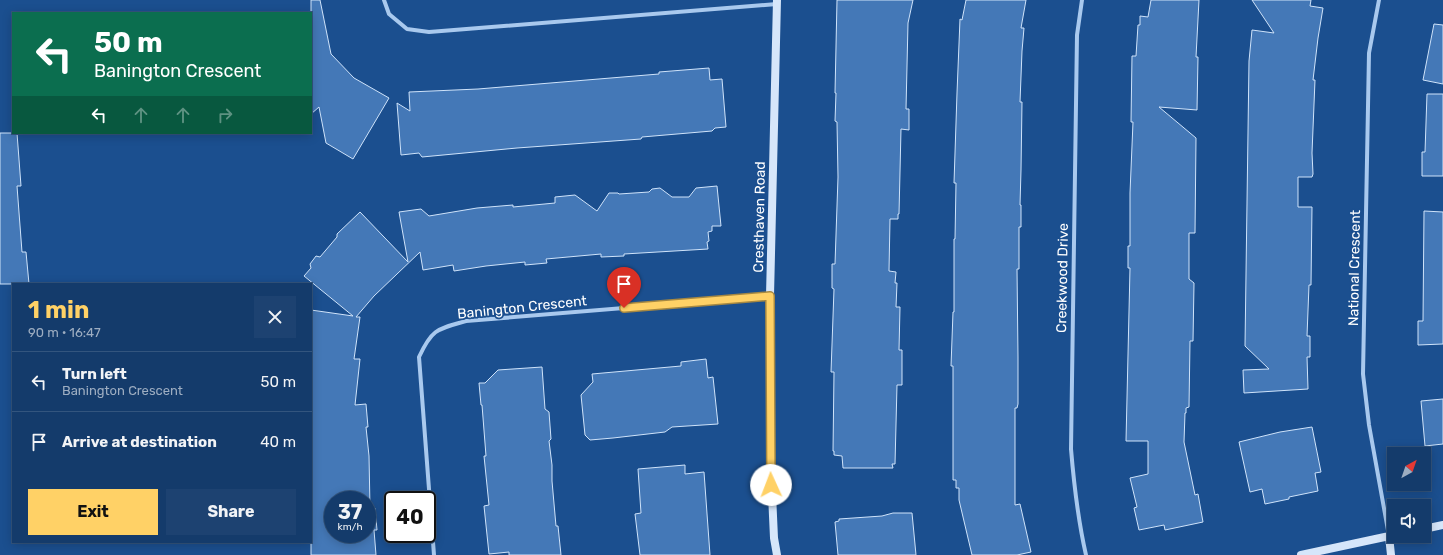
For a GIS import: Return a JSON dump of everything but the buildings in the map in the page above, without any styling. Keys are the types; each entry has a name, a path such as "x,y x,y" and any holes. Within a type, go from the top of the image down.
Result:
{"street":[{"path":"384,0 389,14 407,29 429,32 777,2"},
{"name":"Creekwood Drive","path":"1082,0 1077,43 1071,449 1074,491 1079,525 1086,555"},
{"name":"National Crescent","path":"1379,0 1370,52 1363,374 1369,425 1387,515"},
{"name":"Cresthaven Road","path":"777,2 770,296 771,472 774,538 777,555"},
{"name":"Banington Crescent","path":"434,555 419,357 426,340 440,328 466,321 770,296"},
{"path":"1431,528 1443,525"},
{"path":"1301,555 1387,536"},
{"path":"1391,543 1391,555"}],"route":[{"path":"624,308 770,296 771,485"}]}
